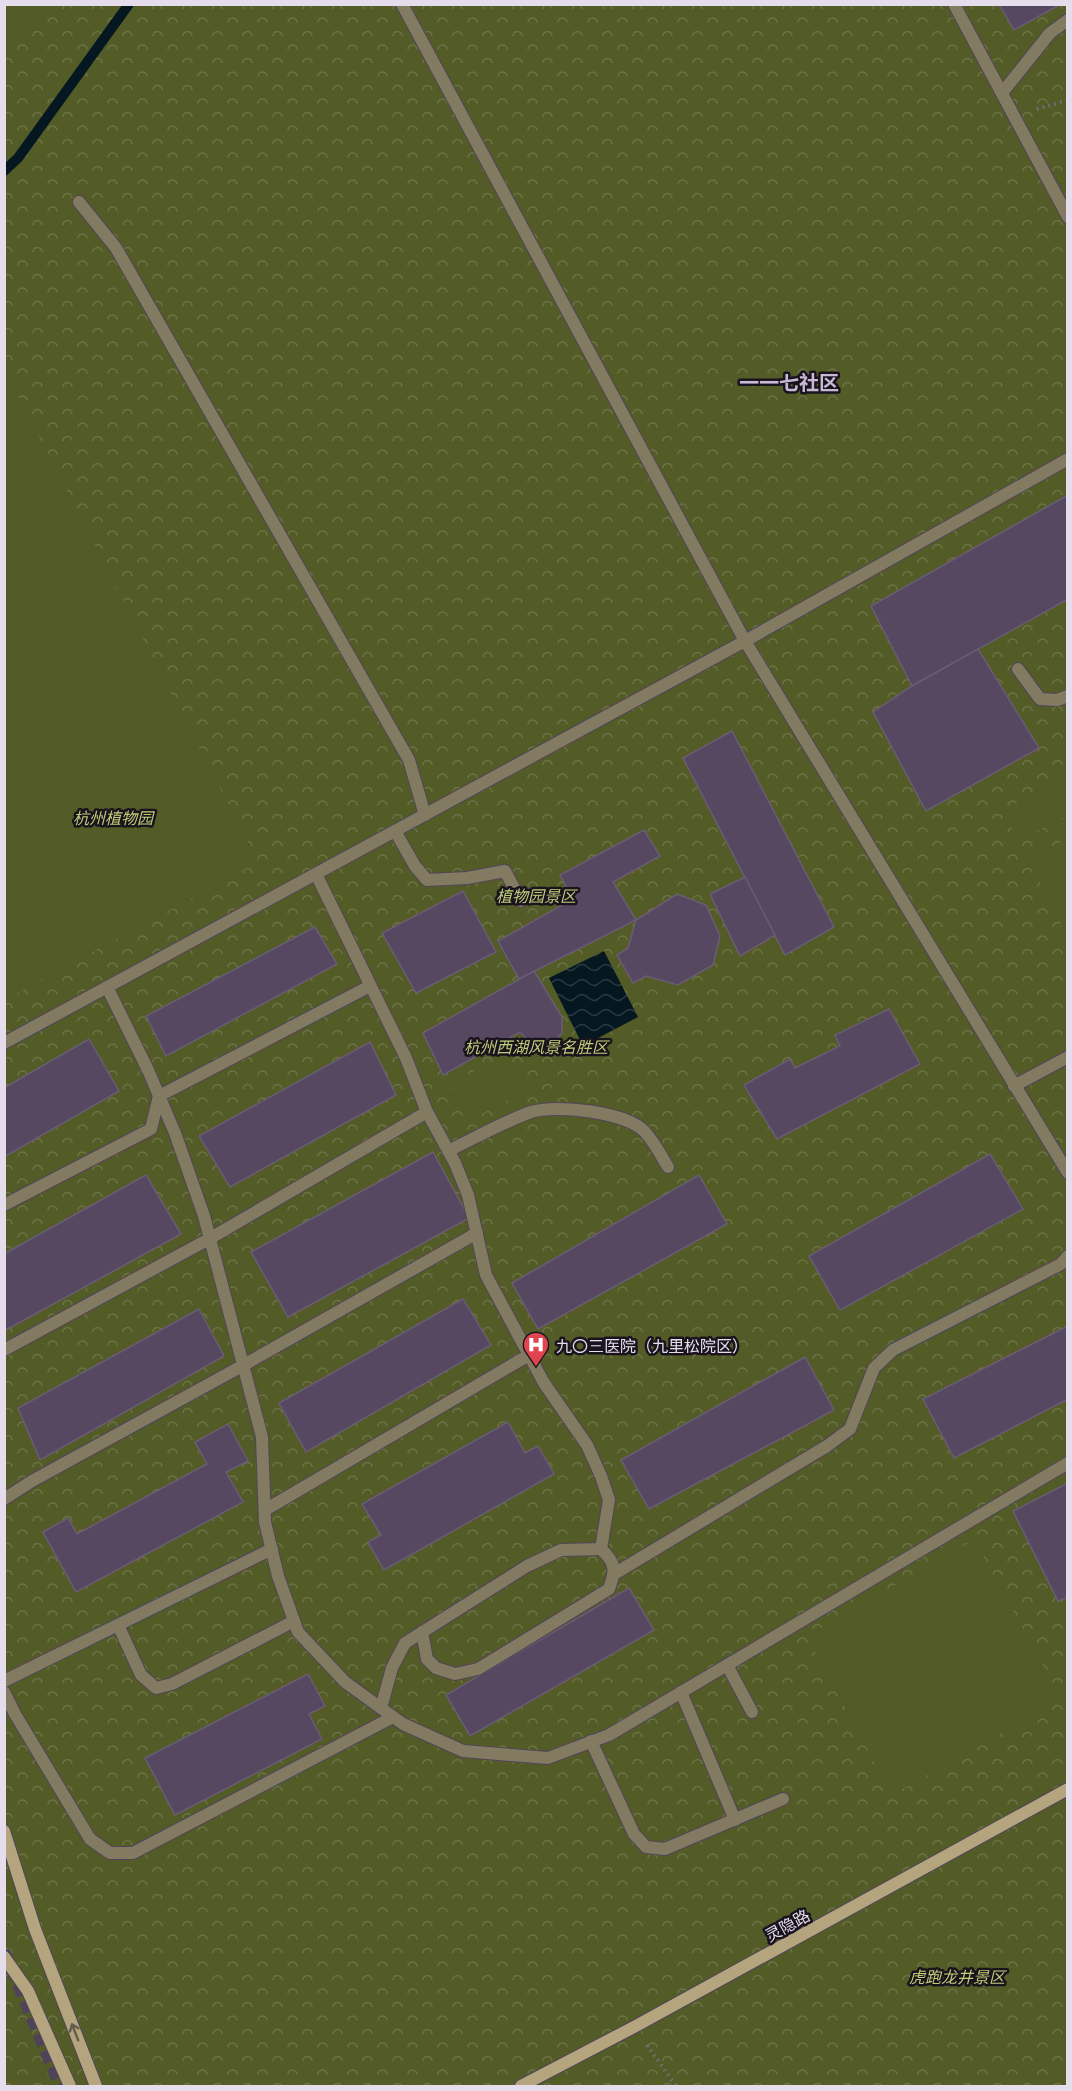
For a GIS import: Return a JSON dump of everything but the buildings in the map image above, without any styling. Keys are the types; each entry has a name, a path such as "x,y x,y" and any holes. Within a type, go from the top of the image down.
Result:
{"main road":[{"name":"灵隐路","path":"521,2086 634,2027 1068,1790"},
{"path":"4,1831 35,1929 96,2086"},
{"path":"4,1957 28,1991 70,2086"}],"street":[{"path":"402,4 745,641 1068,1173"},
{"path":"954,4 1068,217"},
{"path":"1002,93 1050,33 1068,20"},
{"path":"79,202 116,248 409,760 425,815"},
{"path":"4,1043 745,641 1068,459"},
{"path":"1018,669 1041,699 1057,700 1068,696"},
{"path":"395,831 415,866 427,880 467,878 505,871 521,901"},
{"path":"316,874 406,1058 427,1112 468,1195 486,1275 544,1383 587,1445 601,1476 609,1500 601,1549"},
{"path":"4,1205 151,1129 159,1096 370,986"},
{"path":"107,987 175,1133 204,1216 262,1437 265,1522 278,1576 298,1632 345,1682 403,1724 463,1751 548,1758 609,1735 1068,1463"},
{"path":"1014,1086 1068,1057"},
{"path":"448,1151 533,1112 568,1109 596,1112 624,1119 644,1131 668,1167"},
{"path":"4,1350 209,1239 427,1112"},
{"path":"4,1499 32,1481 477,1233"},
{"path":"614,1574 827,1446 850,1428 874,1368 893,1350 1061,1264 1068,1256"},
{"path":"265,1510 529,1355"},
{"path":"4,1681 272,1549"},
{"path":"381,1708 392,1668 405,1643 422,1632 527,1566 561,1550 601,1549 612,1559 614,1574 609,1589 478,1669 455,1674 436,1668 427,1659 422,1632"},
{"path":"118,1625 141,1676 156,1688 172,1684 294,1621"},
{"path":"727,1665 752,1712"},
{"path":"4,1692 90,1839 110,1853 133,1853 393,1717"},
{"path":"681,1692 735,1820"},
{"path":"591,1741 634,1834 646,1847 665,1850 783,1800"}],"path":[{"path":"1014,117 1068,100"},
{"path":"634,2027 676,2086"}],"green space":[{"path":"4,5 52,5 5,58"},
{"name":"植物园景区","path":"5,5 1067,5 1067,2086 5,2086"},
{"name":"杭州植物园","path":"5,371 258,862 4,1000"},
{"path":"1067,775 1067,815 1019,841 1003,811"},
{"path":"1067,839 1067,937 1029,860"},
{"path":"505,1055 524,1091 469,1121 451,1083"},
{"path":"974,1540 1061,1698 892,1795 807,1636"}],"water":[{"path":"604,951 638,1017 583,1046 549,978"}],"waterway":[{"path":"4,171 18,158 129,4"}],"tunnel":[{"path":"4,1951 60,2086"}],"place":[{"name":"九〇三医院（九里松院区）","path":"536,1368"}],"district":[{"name":"一一七社区","path":"789,381"}],"park label":[{"name":"杭州西湖风景名胜区","path":"536,1046"},
{"name":"虎跑龙井景区","path":"957,1976"}]}
